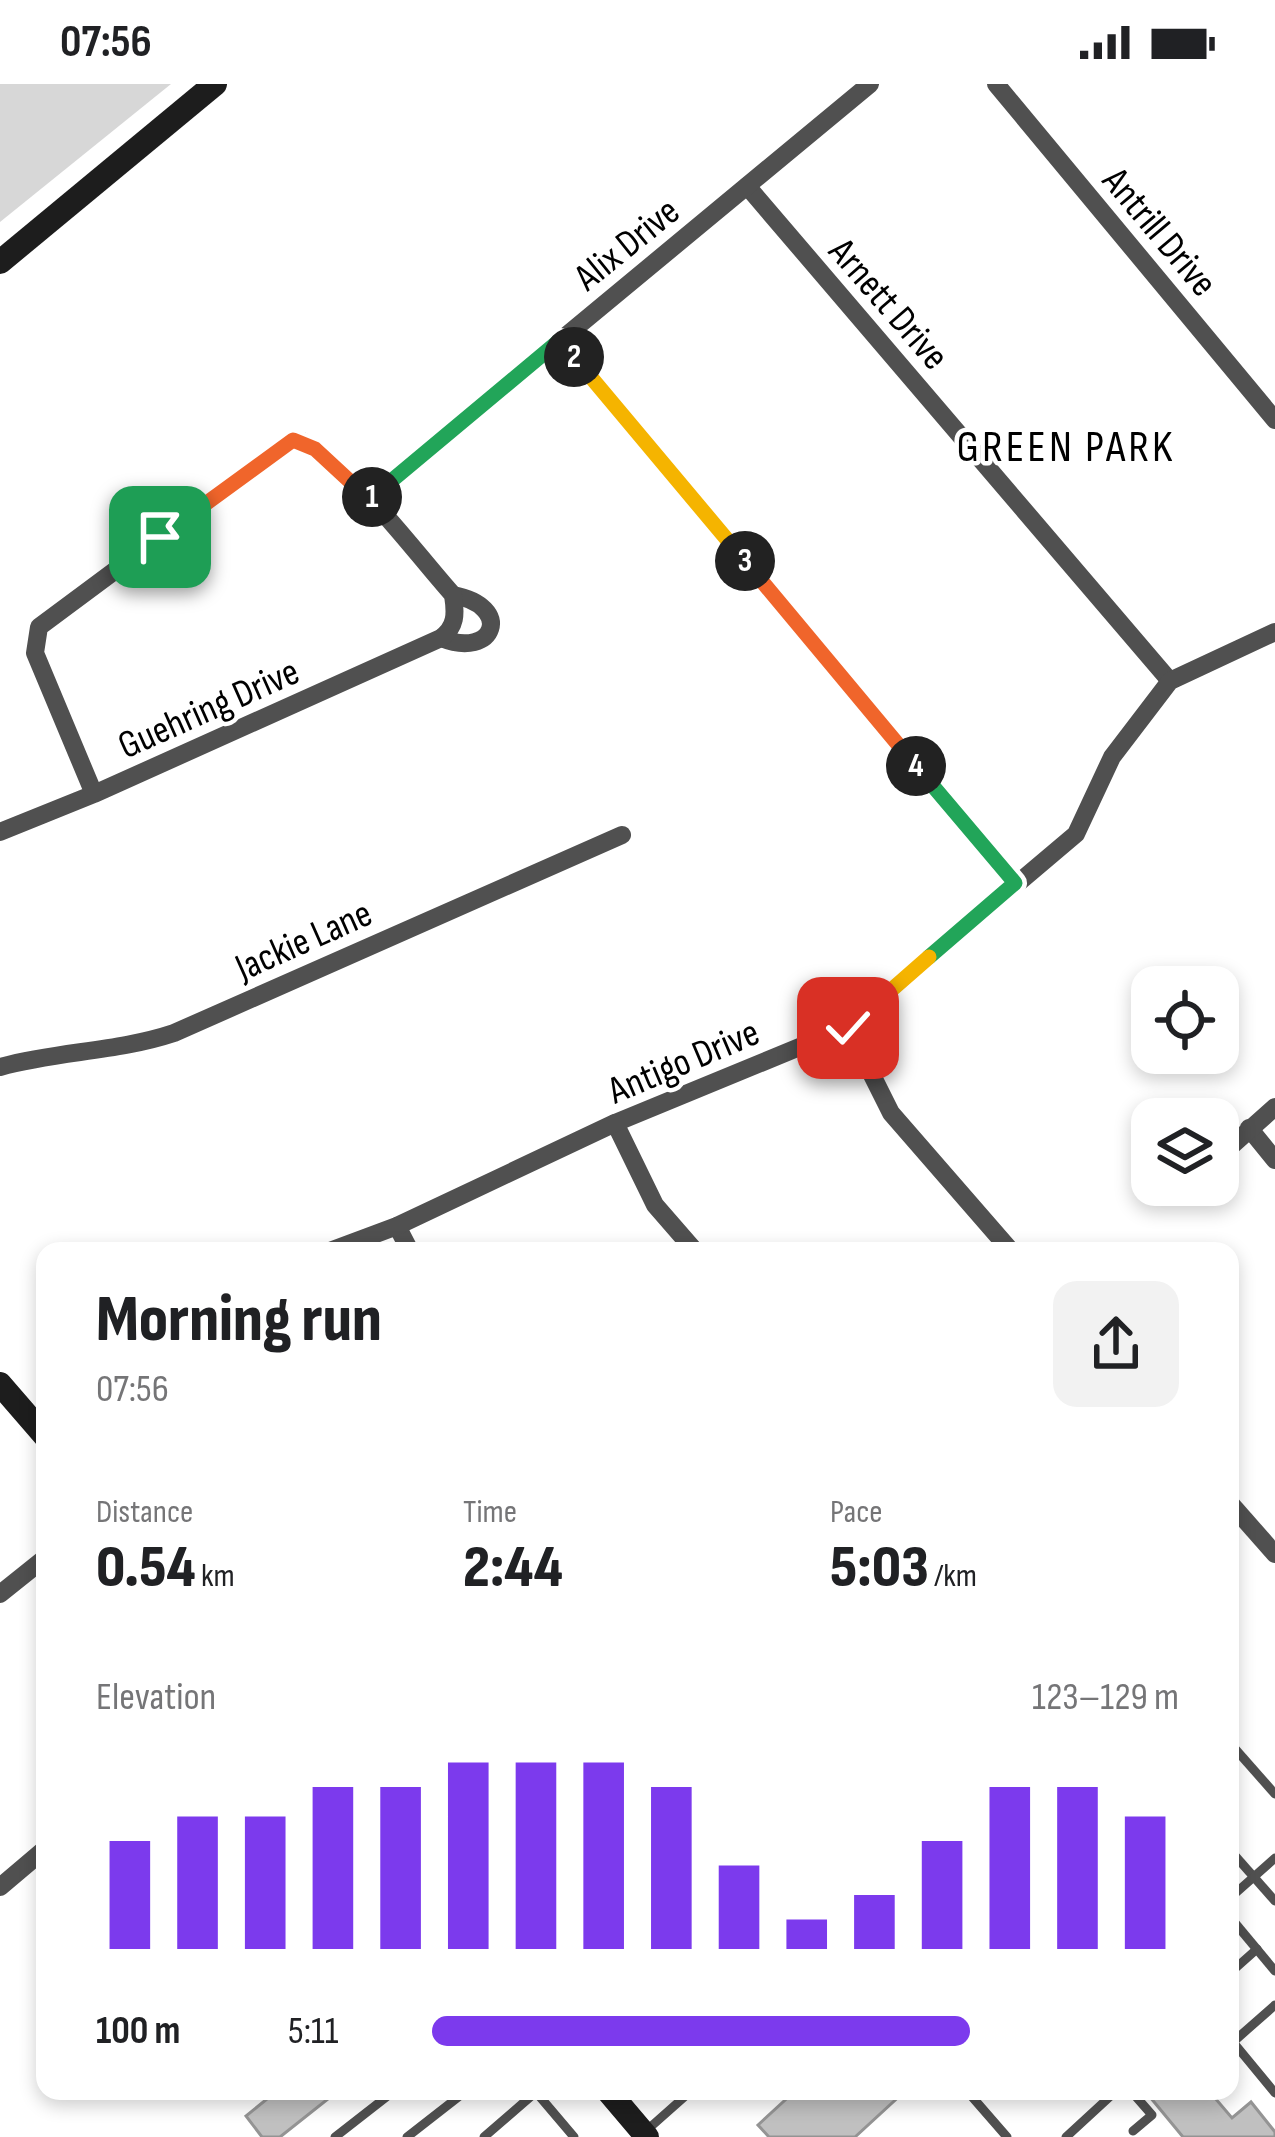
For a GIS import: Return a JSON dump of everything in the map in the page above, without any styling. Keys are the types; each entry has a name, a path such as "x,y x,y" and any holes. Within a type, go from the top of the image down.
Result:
{"street":[{"path":"0,262 215,84"},
{"name":"Alix Drive","path":"369,499 870,84"},
{"name":"Antrill Drive","path":"996,84 1275,420"},
{"name":"Arnett Drive","path":"746,186 1170,681"},
{"path":"560,340 1015,883"},
{"name":"Guehring Drive","path":"0,832 94,794 441,638 467,645 480,643 490,632 491,616 484,606 453,596 369,499 315,449 293,440 39,627 34,653 94,794"},
{"path":"441,638 451,631 456,614 453,596"},
{"name":"Antigo Drive","path":"354,1242 615,1123 848,1028 1076,834 1112,757 1170,681 1275,632"},
{"name":"Jackie Lane","path":"0,1067 122,1048 174,1033 622,835"},
{"path":"848,1028 891,1113 1003,1242"},
{"path":"1239,1138 1275,1107"},
{"path":"615,1123 656,1205 687,1242"},
{"path":"1250,1128 1275,1160"},
{"path":"397,1226 405,1242"},
{"path":"0,1384 36,1426"},
{"path":"1239,1513 1275,1554"},
{"path":"0,1594 36,1565"},
{"path":"0,1887 36,1857"},
{"path":"29,1863 36,1870"},
{"path":"616,2100 645,2135"}],"lane":[{"path":"1239,1753 1275,1794"},
{"path":"1239,1890 1275,1858"},
{"path":"1239,1861 1275,1901"},
{"path":"1239,1928 1275,1971"},
{"path":"1239,1965 1257,1949"},
{"path":"1239,2037 1275,2005"},
{"path":"1239,2049 1275,2092"},
{"path":"335,2137 382,2100"},
{"path":"407,2137 454,2100"},
{"path":"484,2137 526,2100"},
{"path":"543,2100 574,2137"},
{"path":"645,2135 682,2100"},
{"path":"975,2100 1006,2137"},
{"path":"1066,2137 1106,2100"},
{"path":"1132,2135 1152,2115 1139,2100"},
{"path":"498,2125 508,2137"}],"shaded area":[{"path":"0,84 171,84 0,222"}],"building":[{"path":"266,2100 327,2100 280,2137 262,2137 246,2116"},
{"path":"785,2100 895,2100 855,2137 769,2137 758,2125"},
{"path":"1152,2100 1217,2100 1232,2118 1251,2102 1275,2132 1275,2137 1183,2137"}],"district":[{"name":"GREEN PARK","path":"1066,445"}],"route":[{"path":"160,537 293,440 315,449 369,499 560,340 1015,883 848,1028"}]}
